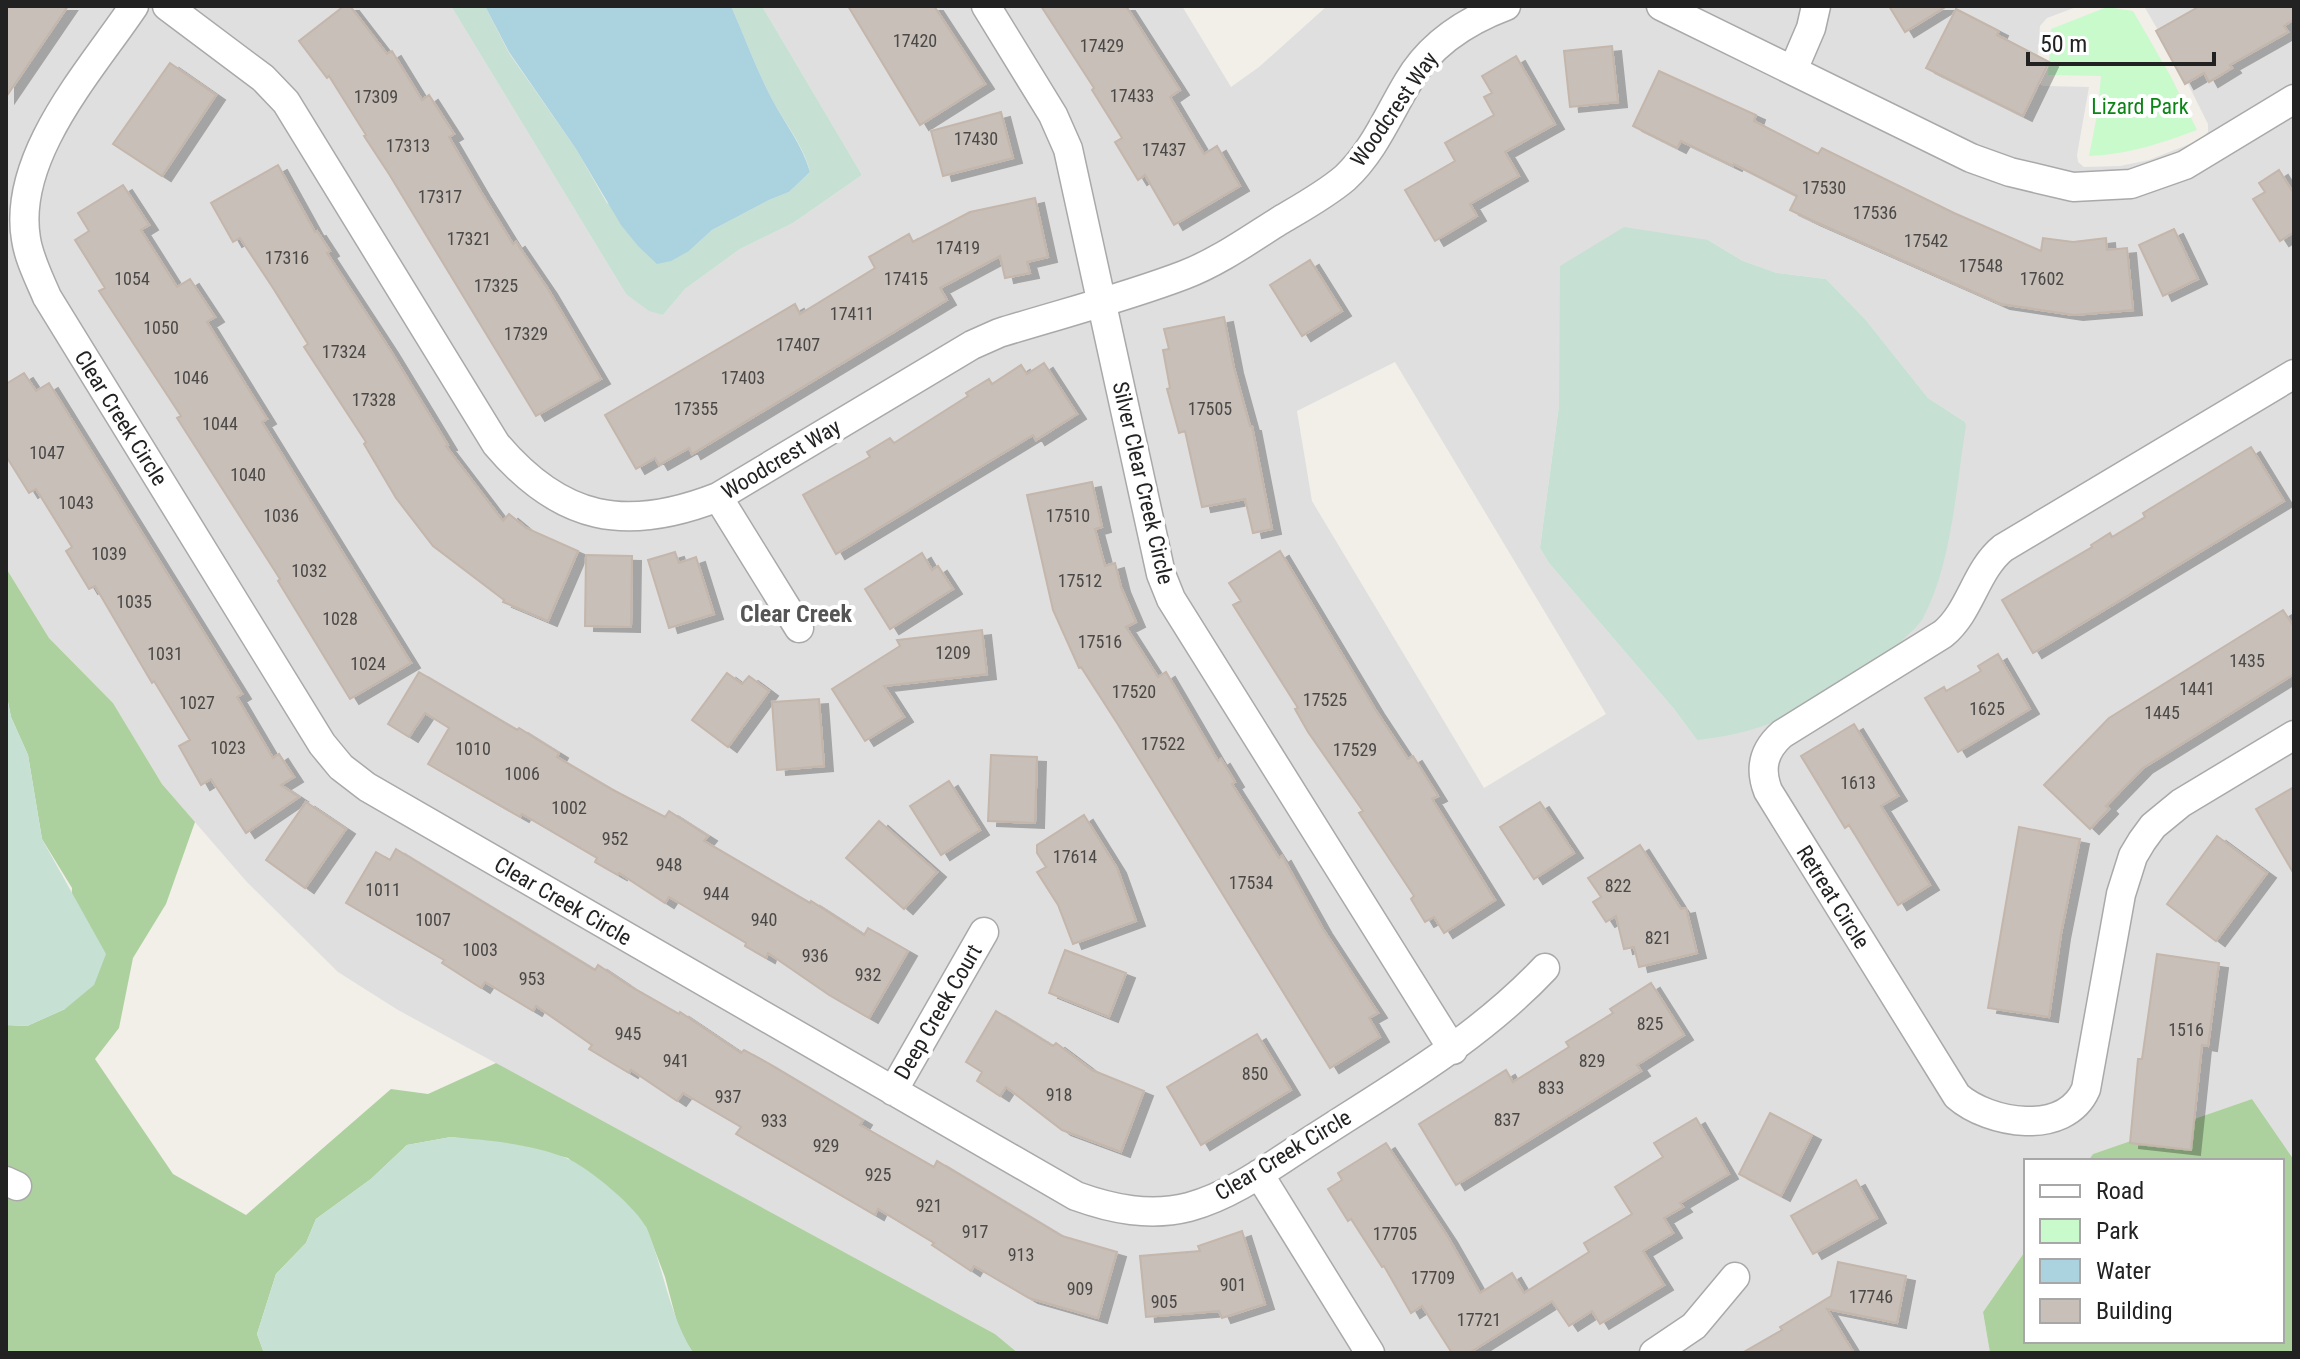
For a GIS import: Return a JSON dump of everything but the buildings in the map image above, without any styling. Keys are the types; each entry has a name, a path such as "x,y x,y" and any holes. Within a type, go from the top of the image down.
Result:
{"street":[{"name":"Clear Creek Circle","path":"134,6 81,82 43,144 31,172 16,237 47,297 322,744 341,767 367,787 1076,1196 1127,1211 1187,1208 1220,1196 1259,1174 1453,1050 1517,998 1545,968"},
{"name":"Woodcrest Way","path":"167,6 263,78 286,102 496,444 517,468 535,484 563,501 594,512 626,517 681,512 718,497 972,345 999,333 1185,275 1216,260 1345,178 1367,154 1409,80 1429,53 1453,32 1482,15 1506,6"},
{"name":"Silver Clear Creek Circle","path":"986,6 1053,115 1068,149 1161,574 1171,599 1453,1050"},
{"path":"1661,6 1971,158 2010,172 2073,187 2131,184 2185,165 2294,99"},
{"path":"1793,70 1811,28 1816,6"},
{"name":"Retreat Circle","path":"2294,374 2003,548 1987,565 1954,625 1782,734 1769,748 1763,772 1768,791 1957,1096 1990,1116 2037,1120 2067,1111 2083,1097 2121,894 2133,856 2142,841 2153,826 2181,803 2294,735"},
{"path":"718,497 799,628"},
{"name":"Deep Creek Court","path":"893,1091 984,932"},
{"path":"1259,1174 1370,1353"},
{"path":"1654,1353 1694,1326 1735,1277"}],"shaded area":[{"path":"6,6 451,6 626,294 663,315 685,289 740,249 793,223 862,175 762,6 1182,6 1231,87 1259,67 1327,6 2079,6 2047,18 2040,26 2036,75 2037,82 2043,86 2089,87 2077,155 2078,162 2084,167 2120,166 2149,160 2200,140 2208,132 2208,124 2182,72 2144,6 2294,6 2294,1160 2252,1099 2093,1154 2089,1159 2024,1159 2024,1253 1983,1312 1990,1353 1018,1353 995,1334 398,1010 338,972 246,881 162,784 113,703 49,638 6,568","holes":["1708,240 1743,261 1777,273 1826,279 1865,319 1928,398 1965,422 1697,740 1549,563 1540,548 1559,405","1395,362 1606,714 1484,788 1312,501 1297,411"]}],"green space":[{"path":"451,6 485,6 509,53 576,149 607,203 689,251 712,230 789,192 810,172 798,143 766,88 731,6 762,6 862,175 793,223 740,249 685,289 663,315 649,311 626,294"},
{"name":"Lizard Park","path":"2107,7 2133,11 2197,130 2144,148 2089,156 2101,76 2048,75 2051,29"},
{"path":"1624,227 1708,240 1743,261 1777,273 1826,279 1865,319 1928,398 1965,422 1966,426 1947,549 1933,597 1919,624 1883,659 1835,693 1781,720 1725,736 1697,740 1549,563 1540,548 1559,405 1560,266"},
{"path":"6,568 49,638 113,703 162,784 195,822 166,904 133,958 119,1028 95,1059 173,1174 246,1215 391,1089 428,1094 496,1063 995,1334 1018,1353 693,1353 679,1330 665,1277 646,1227 568,1158 517,1146 451,1137 407,1145 371,1179 316,1219 306,1243 276,1274 257,1334 264,1353 6,1353 6,1025 27,1026 65,1009 72,888 42,839 28,755 11,717 6,692"},
{"path":"6,692 11,717 28,755 42,839 106,954 94,985 65,1009 27,1026 6,1025"},
{"path":"2252,1099 2294,1160 2294,1353 1990,1353 1983,1312 2024,1253 2024,1343 2284,1343 2284,1159 2089,1159 2093,1154"},
{"path":"451,1137 509,1143 553,1153 587,1170 612,1190 648,1231 673,1309 693,1353 264,1353 257,1334 276,1274 306,1243 316,1219 371,1179 407,1145"}],"water":[{"path":"485,6 731,6 766,88 798,143 810,172 789,192 712,230 689,251 671,261 657,264 621,225 576,149 509,52"}],"district":[{"name":"Clear Creek","path":"796,614"}]}
